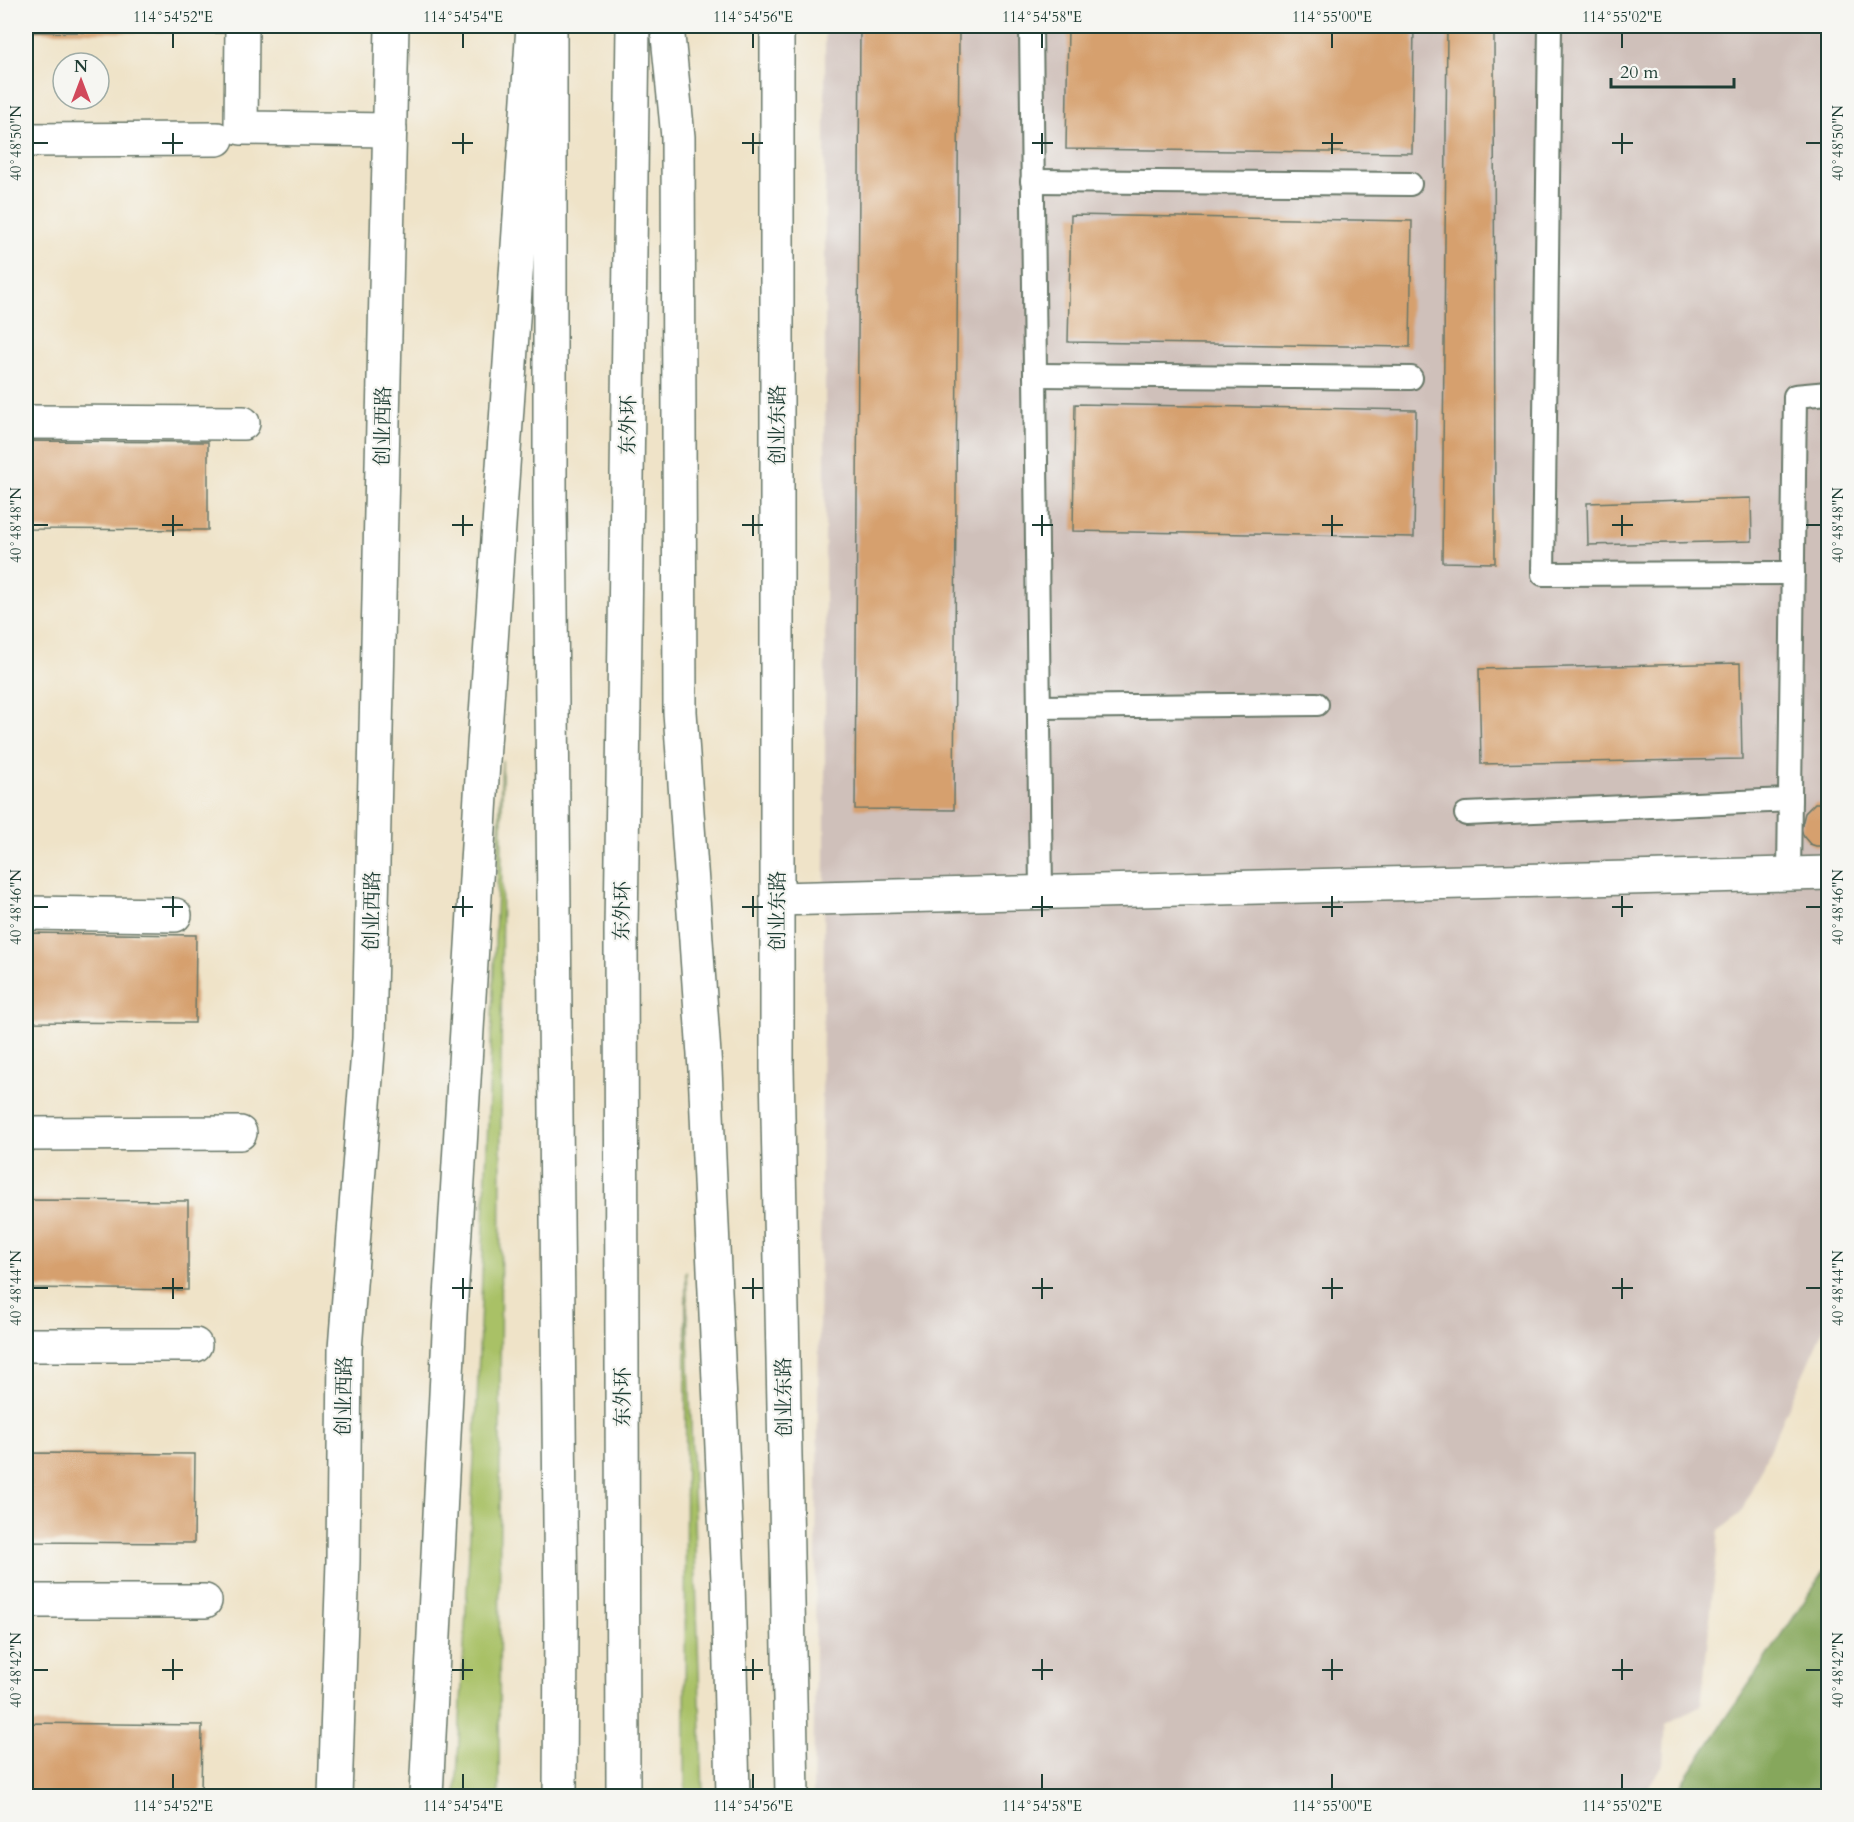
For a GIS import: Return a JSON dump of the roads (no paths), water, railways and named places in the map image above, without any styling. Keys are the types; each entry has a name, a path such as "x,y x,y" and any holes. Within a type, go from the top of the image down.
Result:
{"main road":[{"path":"242,26 242,128 390,130"},
{"name":"创业西路","path":"335,1797 343,1561 345,1349 369,1039 392,26"},
{"path":"426,1797 450,1314 483,757 532,26"},
{"path":"550,26 550,503 561,1622 560,1797"},
{"name":"东外环","path":"623,1797 621,932 633,26"},
{"path":"667,26 678,137 680,712 706,1081 728,1581 733,1797"},
{"name":"创业东路","path":"777,26 777,1068 792,1797"},
{"path":"26,140 217,139"},
{"path":"26,422 243,423"},
{"path":"777,899 1828,873"},
{"path":"26,913 175,915"},
{"path":"26,1134 240,1133"},
{"path":"26,1345 195,1345"},
{"path":"26,1601 206,1601"}],"lane":[{"path":"1031,26 1041,893"},
{"path":"1550,26 1543,574 1793,573"},
{"path":"1032,181 1410,184"},
{"path":"1035,375 1411,378"},
{"path":"1789,874 1795,396 1828,393"},
{"path":"1039,706 1317,704"},
{"path":"1466,814 1790,800"}]}
